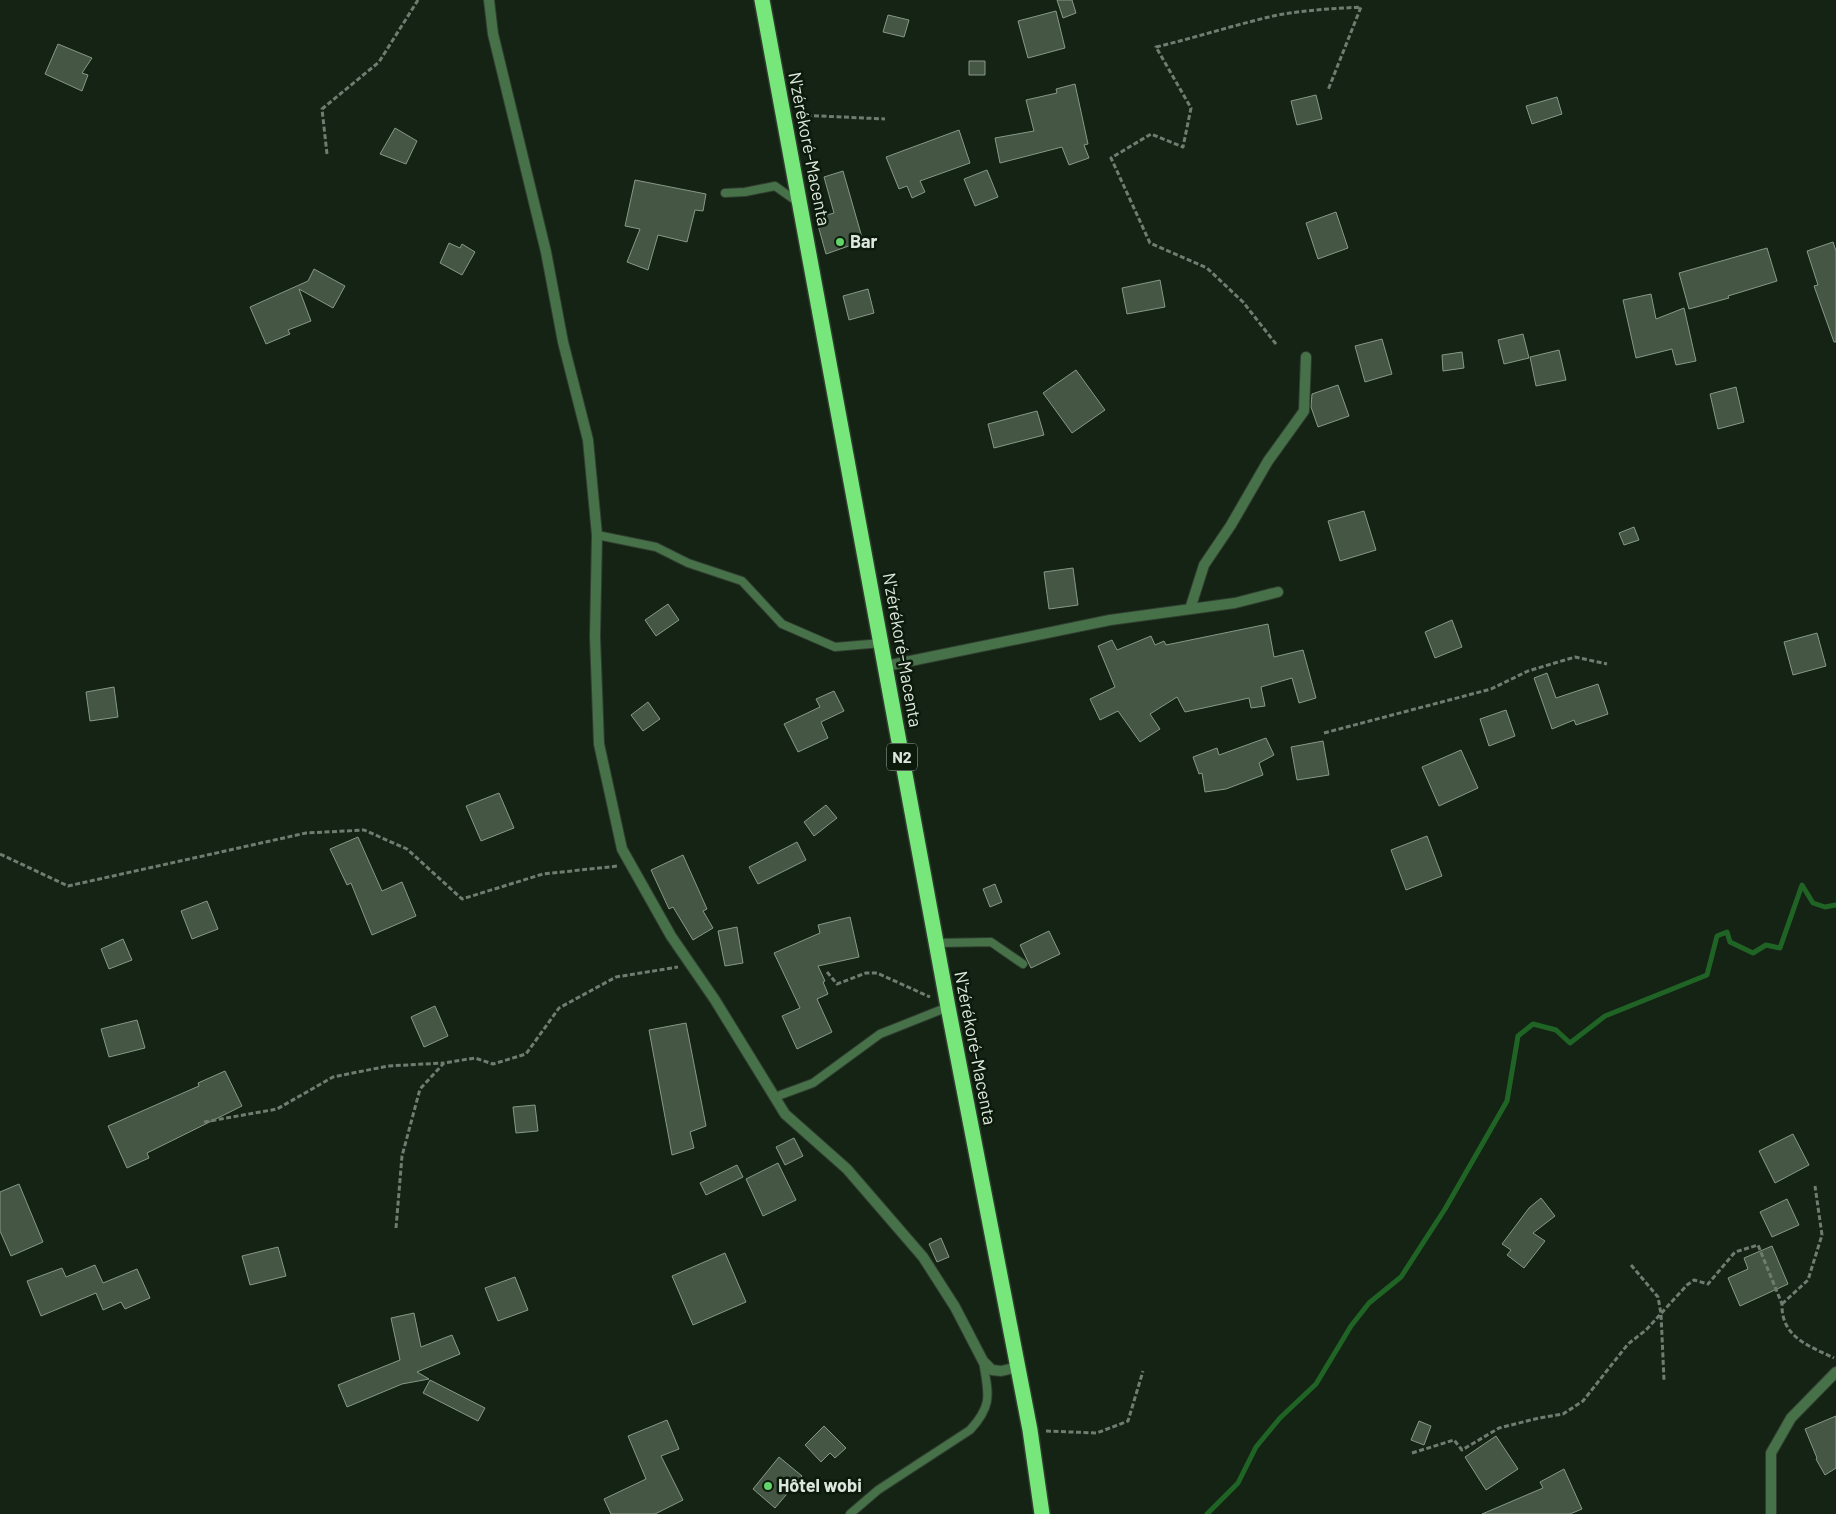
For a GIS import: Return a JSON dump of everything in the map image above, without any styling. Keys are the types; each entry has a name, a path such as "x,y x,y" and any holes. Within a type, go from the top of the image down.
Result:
{"highway":[{"name":"N'zérékoré-Macenta","path":"762,0 936,943 1030,1430 1042,1514"}],"street":[{"path":"489,0 493,34 546,252 563,342 588,440 597,535 595,637 599,744 622,849 671,936 785,1114 847,1169 924,1257 955,1307 983,1361 992,1370 1001,1371 1018,1368"},
{"path":"1190,609 1204,566 1231,525 1268,462 1304,411 1306,357"},
{"path":"886,666 1110,620 1235,603 1278,592"},
{"path":"1771,1514 1771,1453 1791,1418 1836,1372"}],"lane":[{"path":"724,193 745,192 775,186 801,204"},
{"path":"597,535 656,547 688,564 742,581 782,624 835,647 882,643"},
{"path":"936,943 991,942 1023,964"},
{"path":"775,1097 813,1082 880,1034 948,1007"},
{"path":"850,1514 878,1490 970,1430 980,1419 987,1408 988,1396 983,1361"}],"path":[{"path":"327,154 322,109 379,62 418,0"},
{"path":"1276,344 1243,302 1207,268 1150,243 1111,158 1151,134 1183,147 1191,108 1156,47 1269,17 1314,10 1361,7 1328,90"},
{"path":"784,114 885,119"},
{"path":"1324,733 1491,689 1528,671 1575,657 1607,664"},
{"path":"0,854 68,886 306,833 364,830 407,850 462,899 543,874 631,865"},
{"path":"204,1122 277,1109 333,1077 388,1066 444,1063 475,1058 493,1064 526,1054 559,1008 616,977 691,965"},
{"path":"828,972 837,984 866,973 878,973 948,1007"},
{"path":"396,1228 402,1156 420,1090 444,1063"},
{"path":"1782,1304 1808,1280 1822,1235 1815,1186"},
{"path":"1412,1453 1454,1440 1462,1450 1499,1428 1563,1414 1582,1401 1628,1344 1661,1314 1687,1285 1694,1280 1708,1284 1736,1252 1758,1245 1782,1304 1781,1314 1796,1340 1836,1359"},
{"path":"1631,1265 1658,1297 1661,1314 1664,1380"},
{"path":"1030,1430 1097,1433 1128,1421 1143,1371"}],"building":[{"path":"1057,0 1072,0 1076,13 1063,18"},
{"path":"1056,11 1065,48 1028,58 1018,21"},
{"path":"888,15 909,20 904,37 883,32"},
{"path":"58,44 92,58 82,73 88,75 82,91 45,74"},
{"path":"969,61 985,61 985,75 969,75"},
{"path":"1075,84 1088,144 1084,145 1089,158 1069,165 1062,147 1000,163 995,138 1034,131 1026,100 1057,93 1056,89"},
{"path":"1316,95 1322,119 1297,125 1291,101"},
{"path":"1557,97 1562,114 1532,124 1526,106"},
{"path":"395,128 417,141 406,164 380,154"},
{"path":"959,130 970,163 920,181 925,192 912,198 907,186 899,189 886,157"},
{"path":"987,170 998,197 975,206 964,179"},
{"path":"843,171 863,241 826,254 816,218 834,213 824,177"},
{"path":"635,180 706,194 703,211 695,210 687,242 658,235 648,270 627,262 640,229 625,226"},
{"path":"1336,212 1348,248 1318,259 1306,223"},
{"path":"1833,242 1836,251 1836,342 1834,342 1814,286 1818,285 1807,251"},
{"path":"449,243 460,248 462,244 475,252 462,275 440,263"},
{"path":"1767,248 1777,281 1728,296 1729,298 1689,309 1679,273"},
{"path":"314,269 345,286 333,308 299,289 311,321 288,330 290,334 266,344 250,307 308,281"},
{"path":"1160,280 1165,307 1127,314 1122,288"},
{"path":"868,289 874,313 849,320 843,296"},
{"path":"1651,294 1656,319 1684,308 1696,361 1676,365 1672,349 1636,358 1623,300"},
{"path":"1523,334 1529,358 1504,364 1498,340"},
{"path":"1382,339 1392,374 1365,382 1355,346"},
{"path":"1559,350 1566,380 1536,386 1530,357"},
{"path":"1462,352 1464,368 1443,371 1442,355"},
{"path":"1076,370 1105,410 1072,433 1043,393"},
{"path":"1338,385 1349,416 1318,427 1311,407 1312,394"},
{"path":"1736,387 1744,422 1718,429 1710,394"},
{"path":"1037,411 1044,435 994,448 988,424"},
{"path":"1364,511 1376,550 1340,561 1328,521"},
{"path":"1634,527 1639,540 1624,545 1619,533"},
{"path":"1073,568 1078,605 1049,609 1044,572"},
{"path":"668,604 679,620 656,636 645,620"},
{"path":"1452,620 1462,647 1435,658 1425,632"},
{"path":"1268,624 1274,657 1303,650 1316,698 1299,703 1292,678 1261,687 1265,706 1251,708 1249,698 1185,712 1177,697 1150,714 1160,729 1140,742 1118,711 1100,720 1090,699 1115,687 1098,646 1112,640 1117,650 1151,636 1155,645 1164,641 1166,645"},
{"path":"1817,633 1826,666 1793,675 1784,642"},
{"path":"1547,673 1556,698 1598,684 1608,714 1576,725 1574,720 1552,729 1534,678"},
{"path":"114,687 118,717 90,721 86,692"},
{"path":"834,691 844,711 821,722 828,738 798,752 784,724 820,707 816,699"},
{"path":"648,702 660,719 643,731 631,715"},
{"path":"1506,710 1515,736 1489,746 1480,719"},
{"path":"1266,738 1274,755 1259,763 1263,775 1226,789 1205,792 1202,773 1199,774 1193,757 1217,748 1219,755"},
{"path":"1323,741 1329,775 1297,780 1291,747"},
{"path":"1461,750 1478,788 1439,806 1422,767"},
{"path":"499,793 514,828 481,841 466,806"},
{"path":"826,805 837,818 814,836 804,822"},
{"path":"1427,836 1442,876 1406,890 1391,850"},
{"path":"358,837 382,891 402,882 416,916 372,935 351,883 347,885 330,849"},
{"path":"797,842 806,860 758,884 749,867"},
{"path":"683,855 707,909 703,911 713,928 693,940 673,907 669,909 651,870"},
{"path":"995,884 1002,902 990,907 983,889"},
{"path":"207,901 218,929 192,939 181,911"},
{"path":"850,917 859,957 818,966 825,981 823,982 828,994 817,999 832,1032 797,1049 782,1016 800,1008 774,953 820,933 818,925"},
{"path":"737,927 743,963 725,966 718,931"},
{"path":"1049,931 1060,954 1031,968 1020,945"},
{"path":"123,939 132,960 109,969 101,949"},
{"path":"435,1006 448,1036 424,1047 411,1017"},
{"path":"137,1020 145,1048 109,1057 101,1029"},
{"path":"686,1023 706,1126 690,1132 694,1148 672,1155 649,1030"},
{"path":"225,1071 242,1106 147,1153 149,1158 127,1168 108,1126 199,1086 198,1083"},
{"path":"535,1105 538,1131 516,1133 513,1107"},
{"path":"1793,1134 1809,1165 1775,1183 1759,1151"},
{"path":"794,1138 803,1156 785,1165 776,1147"},
{"path":"778,1163 796,1200 763,1216 746,1179"},
{"path":"737,1165 743,1177 706,1195 700,1183"},
{"path":"19,1184 43,1242 11,1256 0,1231 0,1192"},
{"path":"1541,1198 1555,1216 1533,1233 1545,1241 1524,1268 1507,1255 1511,1250 1502,1244 1529,1208"},
{"path":"1787,1199 1799,1225 1772,1237 1760,1212"},
{"path":"941,1238 949,1257 937,1262 929,1244"},
{"path":"1772,1246 1788,1284 1740,1306 1728,1278 1748,1269 1744,1258"},
{"path":"278,1247 286,1276 250,1285 242,1256"},
{"path":"725,1253 746,1302 693,1325 672,1276"},
{"path":"95,1265 103,1283 137,1269 150,1298 125,1309 121,1302 103,1310 96,1293 41,1316 27,1281 62,1268 66,1277"},
{"path":"515,1277 528,1310 498,1321 485,1288"},
{"path":"414,1313 421,1347 452,1335 460,1354 417,1372 429,1379 402,1384 347,1407 338,1385 400,1360 391,1318"},
{"path":"430,1380 485,1408 478,1421 423,1393"},
{"path":"1836,1416 1836,1468 1825,1475 1816,1459 1805,1429"},
{"path":"667,1420 679,1449 661,1456 683,1500 655,1514 611,1514 604,1499 646,1479 628,1436"},
{"path":"1419,1421 1431,1426 1424,1445 1411,1440"},
{"path":"824,1426 846,1448 835,1458 830,1453 821,1462 805,1445"},
{"path":"1496,1436 1518,1469 1486,1490 1465,1457"},
{"path":"779,1457 802,1476 775,1508 753,1489"},
{"path":"1564,1469 1582,1509 1570,1514 1482,1514 1543,1488 1540,1482"}],"waterway":[{"path":"1207,1514 1238,1483 1256,1447 1280,1418 1316,1384 1351,1326 1369,1303 1401,1277 1445,1209 1507,1101 1518,1036 1533,1024 1556,1030 1570,1043 1605,1016 1707,975 1717,936 1727,932 1730,942 1753,953 1766,945 1780,948 1802,885 1813,903 1825,907 1836,905"}],"place":[{"name":"Bar","path":"840,242"},
{"name":"Hôtel wobi","path":"768,1486"}]}
